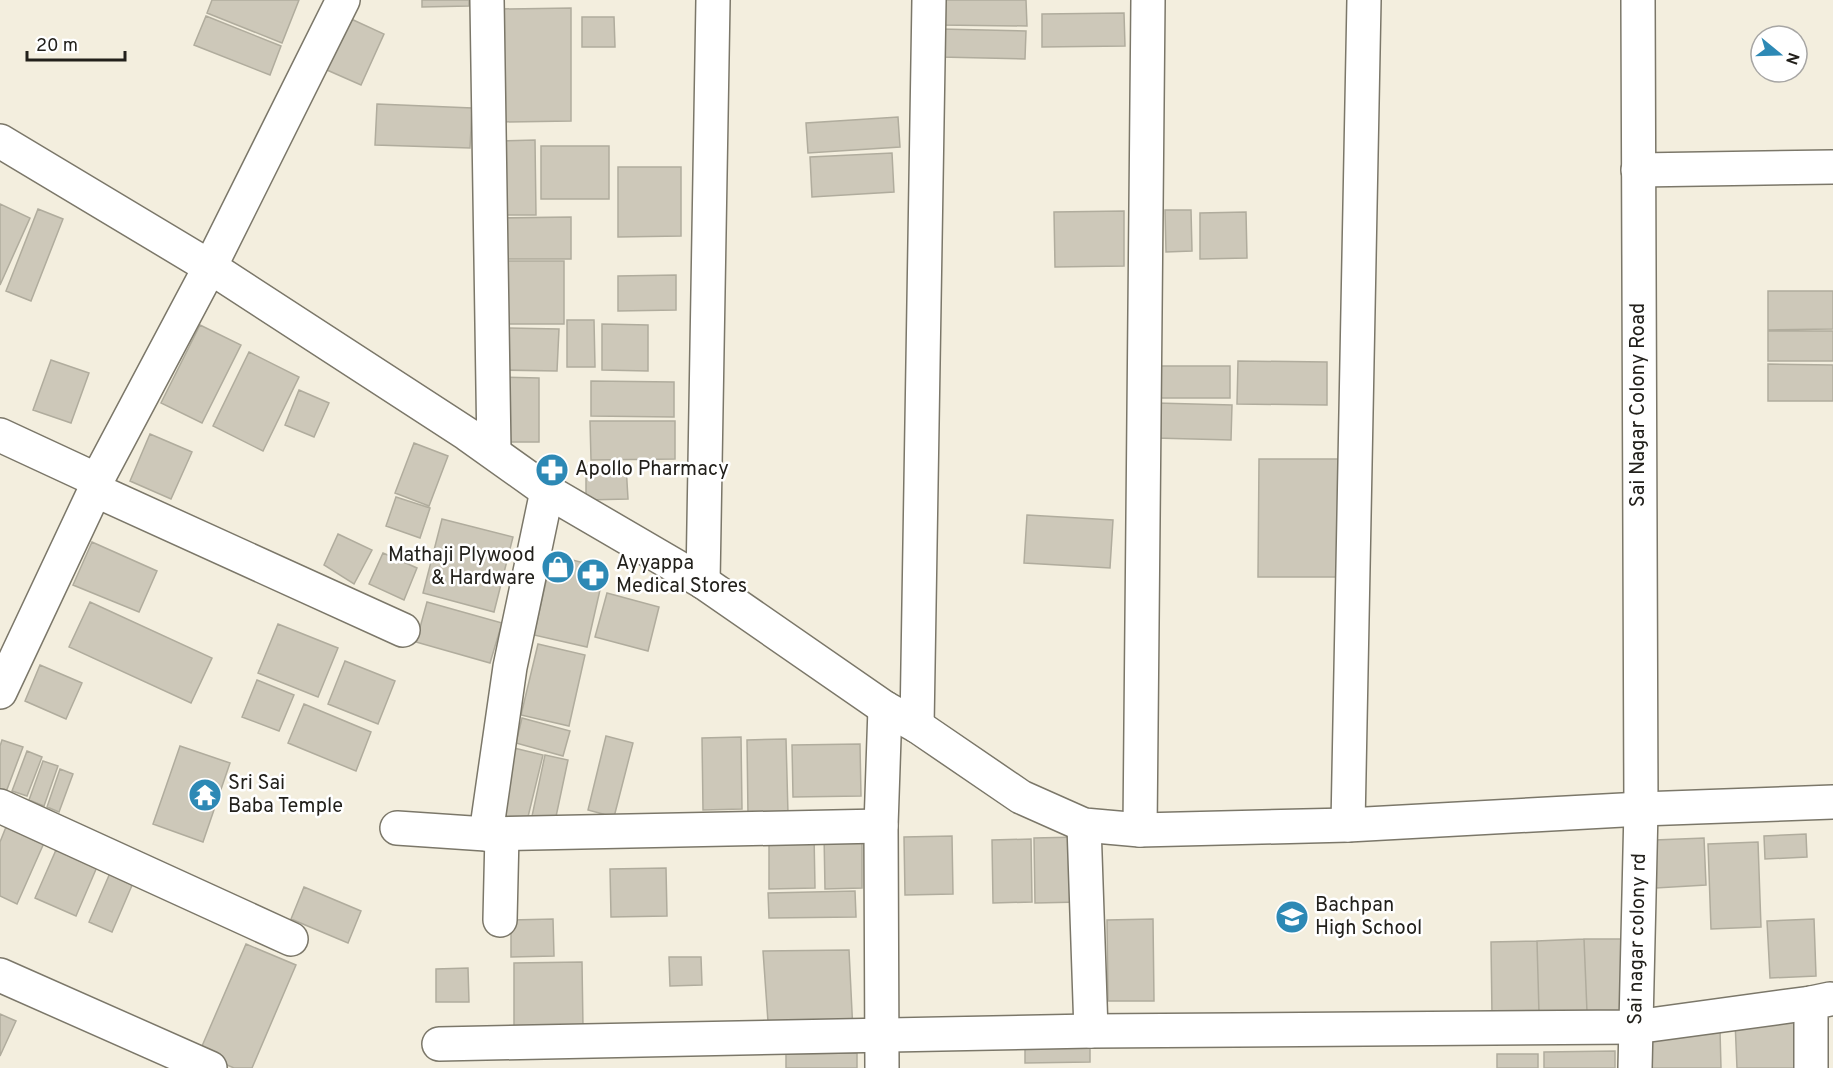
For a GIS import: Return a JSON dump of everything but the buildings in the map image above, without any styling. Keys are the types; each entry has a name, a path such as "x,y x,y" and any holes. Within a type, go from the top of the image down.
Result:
{"street":[{"path":"0,693 12,634 96,485 210,267 343,0"},
{"path":"487,0 494,452"},
{"path":"702,582 713,0"},
{"path":"917,726 929,0"},
{"path":"1140,830 1148,0"},
{"path":"1348,825 1364,0"},
{"name":"Sai Nagar Colony Road","path":"1638,0 1641,810"},
{"path":"0,141 210,267 494,452 548,491 702,582 885,708 917,726 1021,797 1084,825 1140,830 1348,825 1833,802"},
{"path":"1638,170 1833,167"},
{"path":"0,435 96,485 403,630"},
{"path":"500,920 494,834 510,667 548,491"},
{"path":"882,1068 881,826 885,708"},
{"path":"0,806 291,939"},
{"name":"Sai nagar colony rd","path":"1635,1068 1641,810"},
{"path":"1084,825 1090,1031"},
{"path":"397,828 494,834 881,826"},
{"path":"0,975 210,1068"},
{"path":"439,1044 1090,1031 1635,1027 1822,1001 1811,1068"}],"place":[{"name":"Apollo Pharmacy","path":"552,470"},
{"name":"Mathaji Plywood & Hardware","path":"558,567"},
{"name":"Ayyappa Medical Stores","path":"593,575"},
{"name":"Sri Sai Baba Temple","path":"205,795"},
{"name":"Bachpan High School","path":"1292,917"}]}
